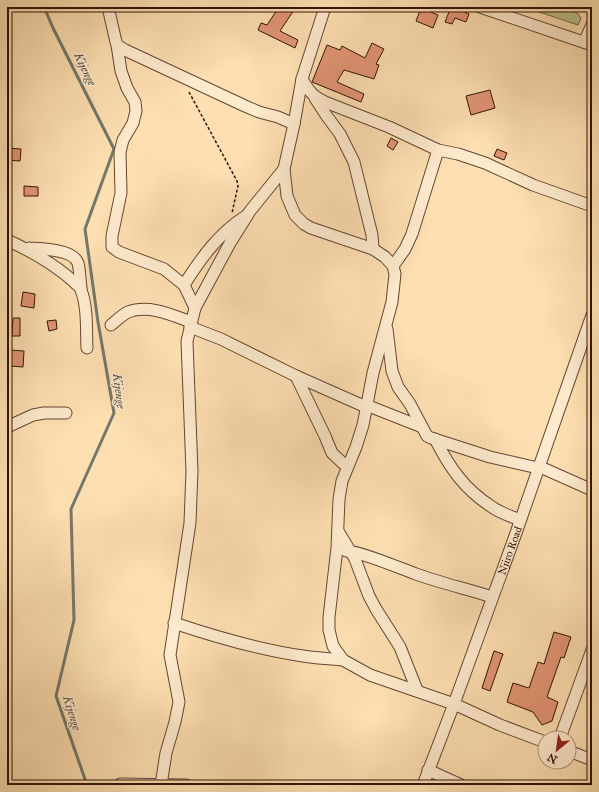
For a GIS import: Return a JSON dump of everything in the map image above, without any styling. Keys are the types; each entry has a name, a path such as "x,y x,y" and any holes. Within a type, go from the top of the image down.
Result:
{"street":[{"path":"108,7 122,71 127,88 135,102 136,111 133,122 123,140 120,152 120,193 112,236 112,247 119,252 164,269 184,284 196,308"},
{"path":"325,7 302,79 297,103 284,168 287,196 295,215 304,224 311,228 373,249 385,257 393,266 395,274 392,302 366,406 363,425 342,481 339,499 338,531 330,602 329,630 333,646 343,660"},
{"path":"480,7 503,11 528,22 588,43 592,25"},
{"path":"117,45 181,77 259,112 278,117 294,124"},
{"path":"302,79 308,91 315,98 340,134 354,162 372,235 373,249"},
{"path":"297,103 315,98 389,127 438,150 458,154 485,163 534,185 592,206"},
{"path":"393,266 405,249 412,234 438,150"},
{"path":"161,785 166,753 179,702 170,655 190,523 192,471 187,341 196,308 230,243 248,214 284,168"},
{"path":"184,284 213,244 231,225 248,214"},
{"path":"7,240 26,248 57,268 81,288"},
{"path":"26,248 52,250 69,254 73,256 78,263 86,311 87,348"},
{"path":"111,325 127,313 138,309 169,314 296,376 366,406 422,427"},
{"name":"Njiro Road","path":"423,785 454,704 592,315"},
{"path":"386,323 394,376 398,387 410,404 428,436 435,440 490,458 538,467 592,490"},
{"path":"296,376 332,453 347,467"},
{"path":"7,427 33,415 44,413 66,413"},
{"path":"435,440 446,461 467,488 493,508 520,520"},
{"path":"338,531 350,551 376,610 400,647 416,690"},
{"path":"336,556 350,551 418,575 492,597"},
{"path":"174,623 219,638 284,653 304,657 343,660 370,675 454,704 500,725 537,739"},
{"path":"563,730 592,650"},
{"path":"577,754 592,760"},
{"path":"428,770 461,785"},
{"path":"120,784 186,785"}],"path":[{"path":"181,77 237,182 238,186 231,216 231,225"}],"green space":[{"path":"524,7 566,7 578,14 581,18 578,25"}],"building":[{"path":"279,7 296,7 280,31 298,40 295,48 258,30 261,23 267,25"},
{"path":"451,7 469,14 466,22 455,18 452,24 445,22"},
{"path":"421,8 438,15 433,28 416,21"},
{"path":"372,43 384,49 376,64 379,65 374,79 344,70 337,82 364,94 361,102 312,82 327,45 340,50 342,46 365,58"},
{"path":"490,90 495,108 471,115 466,96"},
{"path":"391,138 398,142 393,150 387,146"},
{"path":"7,148 21,149 20,161 7,160"},
{"path":"497,149 507,153 504,160 494,156"},
{"path":"24,186 38,187 38,196 24,196"},
{"path":"23,292 35,294 34,308 21,306"},
{"path":"13,318 20,318 20,336 12,336"},
{"path":"56,320 57,329 49,331 47,321"},
{"path":"10,350 24,351 23,367 10,366"},
{"path":"554,632 571,637 564,658 561,657 547,697 558,702 552,721 542,725 533,712 507,702 513,683 529,688 538,662 544,664"},
{"path":"494,651 503,654 490,691 482,688"}],"waterway":[{"name":"Kijenge","path":"44,7 53,28 114,149 85,229 98,322 114,413 71,509 74,620 56,696 87,785"}]}
